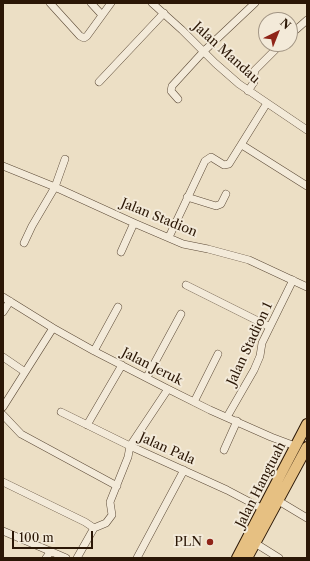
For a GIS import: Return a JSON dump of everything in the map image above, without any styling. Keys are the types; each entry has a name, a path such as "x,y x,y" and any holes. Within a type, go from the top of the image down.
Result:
{"highway":[{"name":"Jalan Hangtuah","path":"237,558 307,424"},
{"name":"Jalan Hangtuah","path":"247,558 277,500 306,452"}],"street":[{"path":"50,3 82,38 87,36 111,3"},
{"path":"91,3 102,15"},
{"name":"Jalan Mandau","path":"152,3 215,63 248,91 307,130"},
{"path":"178,99 171,92 171,88 204,51 255,3"},
{"path":"99,82 164,13"},
{"path":"298,28 307,20"},
{"path":"248,91 254,82 255,70 273,52"},
{"path":"169,237 206,159 211,157 228,165 242,145 267,103"},
{"path":"242,145 307,186"},
{"path":"24,244 32,226 55,187 65,160"},
{"name":"Jalan Stadion","path":"3,166 55,187 183,244 248,260 307,287"},
{"path":"187,197 216,206 221,204 226,194"},
{"path":"121,252 134,223"},
{"name":"Jalan Stadion 1","path":"227,417 254,370 260,356 262,343 293,280"},
{"path":"186,285 270,327"},
{"name":"Jalan Jeruk","path":"3,297 94,351 168,389 271,437 296,446"},
{"path":"3,312 10,301"},
{"path":"94,351 118,307"},
{"path":"147,377 181,314"},
{"path":"3,407 53,328"},
{"path":"194,402 218,354"},
{"path":"3,357 25,372"},
{"path":"87,425 122,365"},
{"path":"77,558 94,528 106,523 112,515 110,502 128,457 130,446 168,389"},
{"name":"Jalan Pala","path":"61,412 130,446 227,490 263,509"},
{"path":"3,415 21,434 117,486"},
{"path":"224,450 237,421"},
{"path":"137,558 184,470"},
{"path":"3,482 85,522 94,528"},
{"path":"277,500 307,518"},
{"path":"4,532 66,558"},
{"path":"255,542 279,558"},
{"path":"46,558 51,551"}],"place":[{"name":"PLN","path":"210,542"}]}
